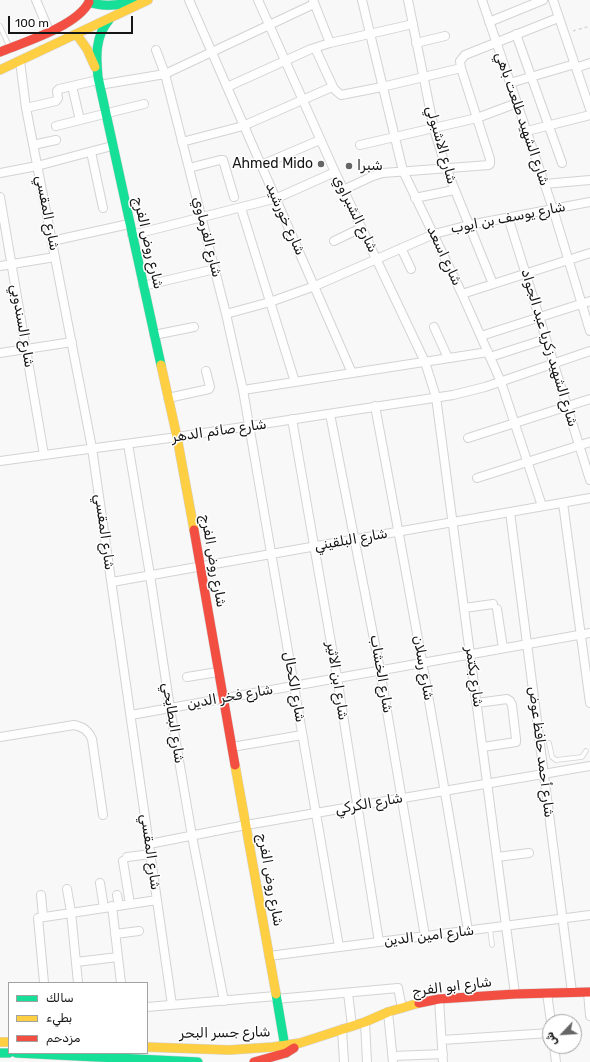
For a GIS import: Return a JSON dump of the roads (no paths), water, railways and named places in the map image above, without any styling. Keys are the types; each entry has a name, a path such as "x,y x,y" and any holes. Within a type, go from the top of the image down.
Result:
{"street":[{"path":"36,0 49,31"},
{"name":"شارع خورشيد","path":"189,0 243,126 277,198 352,373"},
{"name":"شارع الشبراوي","path":"258,0 343,190 425,362"},
{"name":"شارع اسعد","path":"362,0 403,171 462,294 501,382 542,506"},
{"name":"شارع الاشبولي","path":"408,0 434,129 454,190 493,284"},
{"name":"شارع الشهيد طلعت باهي","path":"482,0 553,209 590,331"},
{"path":"489,22 543,0"},
{"path":"553,0 590,109"},
{"path":"0,52 49,31 77,16 84,10 89,1 96,5 103,6 146,1"},
{"path":"1,70 109,20 146,1"},
{"path":"26,108 54,102 58,98 58,90 72,86 98,81 165,74 313,2 330,44"},
{"path":"343,190 382,173 487,166 490,164 491,161 460,61 462,57 496,42 558,18"},
{"name":"شارع روض الفرج","path":"98,81 96,56 97,46 104,25 109,20"},
{"path":"227,87 315,48 413,24"},
{"path":"516,34 530,77 562,163"},
{"name":"شارع روض الفرج","path":"77,35 87,49 98,81 177,437 286,1054"},
{"path":"416,43 445,36"},
{"path":"315,48 335,92 344,95 461,68"},
{"name":"شارع الفرماوي","path":"156,50 165,74 215,269 243,390 249,426"},
{"name":"شارع المقسي","path":"20,61 26,108 92,448 172,1005"},
{"path":"510,83 590,63"},
{"path":"72,86 80,120"},
{"path":"182,142 243,126 332,87"},
{"path":"360,145 477,118 517,103"},
{"path":"56,126 144,104"},
{"path":"526,131 590,115"},
{"path":"33,145 56,140"},
{"path":"261,165 320,140"},
{"path":"0,173 37,166 112,146"},
{"path":"91,152 103,208"},
{"path":"189,168 222,160 234,197"},
{"path":"132,235 277,198 335,172"},
{"path":"544,184 590,180"},
{"path":"416,198 454,190"},
{"name":"شارع السندوبي","path":"0,197 44,455"},
{"name":"شارع يوسف بن ايوب","path":"226,314 270,302 315,286 434,234 508,217 590,202"},
{"path":"241,208 295,382"},
{"name":"شارع الشهيد زكريا عبد الجواد","path":"508,217 590,480"},
{"path":"52,241 130,224"},
{"path":"334,241 362,228"},
{"path":"401,248 411,269"},
{"path":"462,294 590,253"},
{"path":"0,266 55,257"},
{"path":"143,286 215,269"},
{"path":"481,336 590,301"},
{"path":"154,335 194,327"},
{"path":"434,327 448,358"},
{"path":"243,390 448,358 489,355 546,339"},
{"path":"0,353 72,342"},
{"name":"شارع صائم الدهر","path":"0,461 292,420 469,391 501,382 590,351"},
{"name":"شارع بكتمر","path":"425,362 436,397 488,784 514,994"},
{"path":"168,398 209,389 210,387 206,370"},
{"path":"468,438 514,422 590,399"},
{"name":"شارع رسلان","path":"375,406 445,791 468,931"},
{"name":"شارع الخشاب","path":"330,414 380,670 425,936"},
{"name":"شارع ابن الاثير","path":"292,420 337,677 379,942"},
{"name":"شارع الكحال","path":"249,426 339,947"},
{"path":"477,478 590,442"},
{"name":"شارع البطايحي","path":"128,444 192,836 224,1001"},
{"name":"شارع البلقيني","path":"112,582 590,498"},
{"path":"564,503 590,703"},
{"name":"شارع أحمد حافظ عوض","path":"510,512 572,992"},
{"path":"464,608 495,606 503,648"},
{"name":"شارع فخر الدين","path":"131,715 590,633"},
{"path":"187,677 218,672"},
{"path":"477,703 507,699 512,705 516,742 483,747"},
{"path":"0,736 74,725 82,727 88,732 92,739 103,815"},
{"path":"232,747 302,735"},
{"name":"شارع الكركي","path":"149,844 246,825 590,766"},
{"path":"497,857 529,853"},
{"path":"130,904 125,859 151,854"},
{"path":"100,883 111,907 121,982"},
{"path":"68,889 72,912 78,982"},
{"path":"111,907 118,894"},
{"path":"41,895 44,982"},
{"path":"41,917 157,900"},
{"name":"شارع امين الدين","path":"269,956 590,915"},
{"path":"115,934 139,931"},
{"path":"76,962 118,956"},
{"path":"148,1007 348,993 398,988 402,1008"},
{"path":"589,992 590,1016"},
{"name":"شارع ابو الفرج","path":"300,1043 365,1022 388,1012 439,999 514,994 589,992"},
{"path":"348,993 352,1026"},
{"path":"547,993 550,1014"},
{"path":"388,1012 393,1059 443,1058 439,999"},
{"path":"365,1022 367,1062"},
{"path":"342,1030 344,1062"},
{"path":"442,1040 542,1034"},
{"name":"شارع جسر البحر","path":"254,1062 286,1054 300,1043"},
{"name":"شارع جسر البحر","path":"148,1047 229,1050 257,1049 286,1054"},
{"name":"شارع جسر البحر","path":"19,1054 32,1058 198,1062"}],"lane":[{"path":"0,26 10,48"},
{"path":"549,742 554,760 582,757 586,751"},
{"path":"569,759 570,770"},
{"path":"490,928 492,945"}],"place":[{"name":"Ahmed Mido","path":"321,164"},
{"name":"شبرا","path":"349,166"}]}
